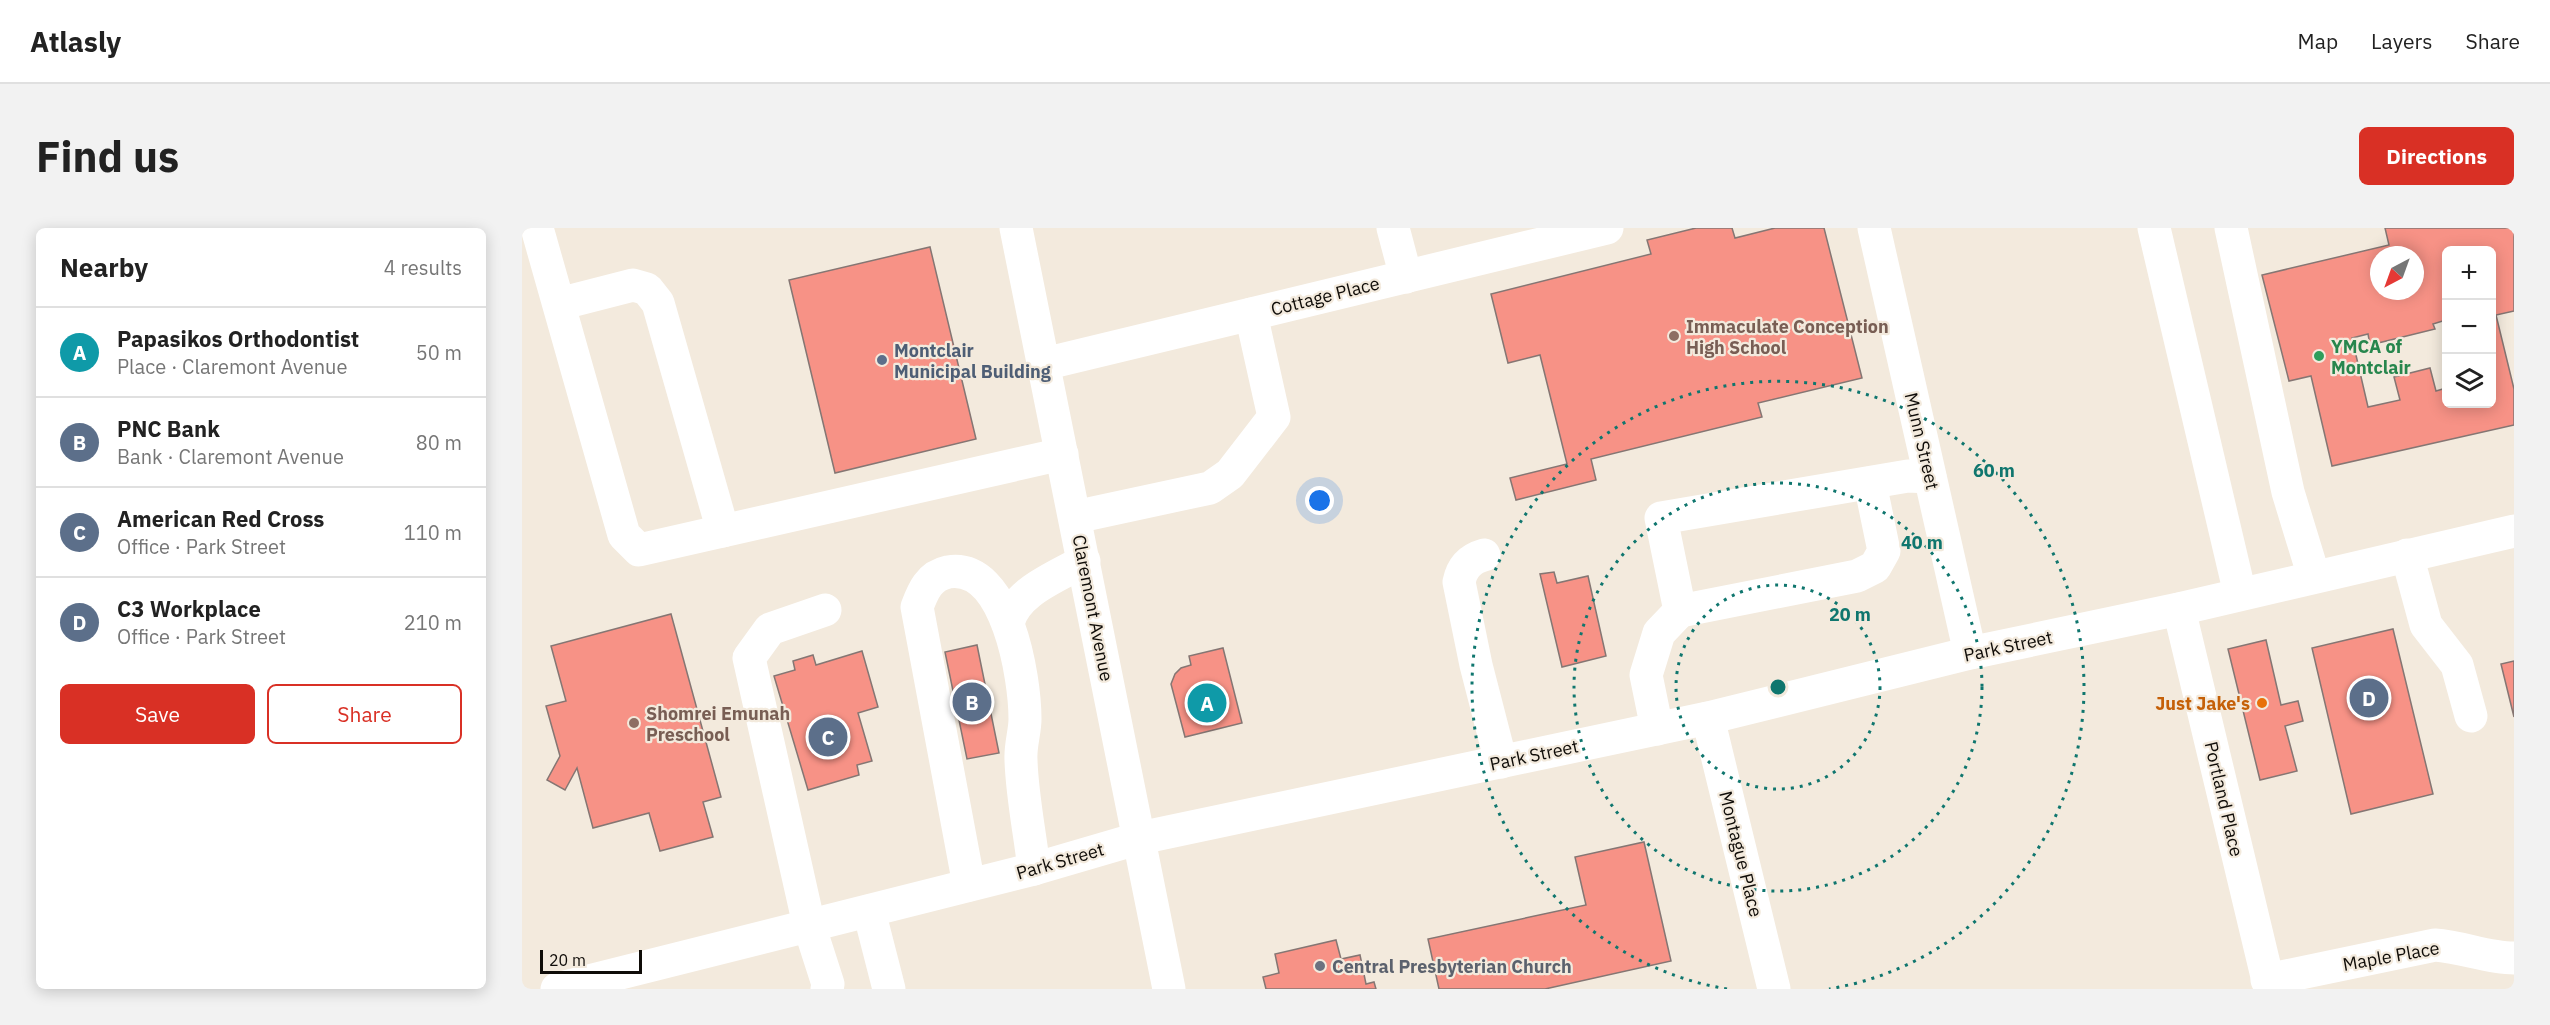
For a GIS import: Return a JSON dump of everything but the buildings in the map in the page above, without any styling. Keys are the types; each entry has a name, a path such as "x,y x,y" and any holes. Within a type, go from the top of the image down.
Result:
{"street":[{"path":"537,228 624,535 639,550 1062,454"},
{"name":"Claremont Avenue","path":"1016,228 1169,989"},
{"path":"1393,228 1406,277"},
{"name":"Cottage Place","path":"1044,364 1607,228"},
{"name":"Munn Street","path":"1874,228 1970,653"},
{"path":"2154,228 2240,594"},
{"path":"2232,228 2288,492 2314,577"},
{"path":"559,304 633,285 647,289 658,303 723,531"},
{"path":"1075,517 1210,488 1230,474 1275,417 1251,314"},
{"path":"1680,611 1661,518 1908,476 1930,477"},
{"path":"1657,729 1646,675 1659,633 1680,611 1857,576 1875,567 1884,551 1870,483"},
{"name":"Park Street","path":"557,989 605,984 809,925 1034,868 1140,838 1708,718 1970,653 2179,609 2514,531"},
{"path":"1484,555 1462,568 1459,582 1476,665 1501,762"},
{"path":"2407,555 2426,625 2457,665 2471,716"},
{"path":"1008,624 1014,608 1025,596 1084,561"},
{"path":"969,885 917,608 922,591 938,575 964,572 976,577 1000,603 1008,624 1021,672 1025,719 1021,758 1034,868"},
{"name":"Portland Place","path":"2179,609 2268,984"},
{"path":"825,610 770,629 749,658 809,925 828,984 827,989"},
{"name":"Montague Place","path":"1708,718 1774,989"},
{"path":"869,911 889,989"},
{"name":"Maple Place","path":"2268,984 2435,945 2456,946 2486,956 2514,958"}],"place":[{"name":"Immaculate Conception High School","path":"1674,336"},
{"name":"YMCA of Montclair","path":"2319,356"},
{"name":"Montclair Municipal Building","path":"882,360"},
{"name":"C3 Workplace","path":"2369,698"},
{"name":"PNC Bank","path":"972,702"},
{"name":"Papasikos Orthodontist","path":"1207,703"},
{"name":"Just Jake's","path":"2262,703"},
{"name":"Shomrei Emunah Preschool","path":"634,723"},
{"name":"American Red Cross","path":"828,737"},
{"name":"Central Presbyterian Church","path":"1320,966"}]}
